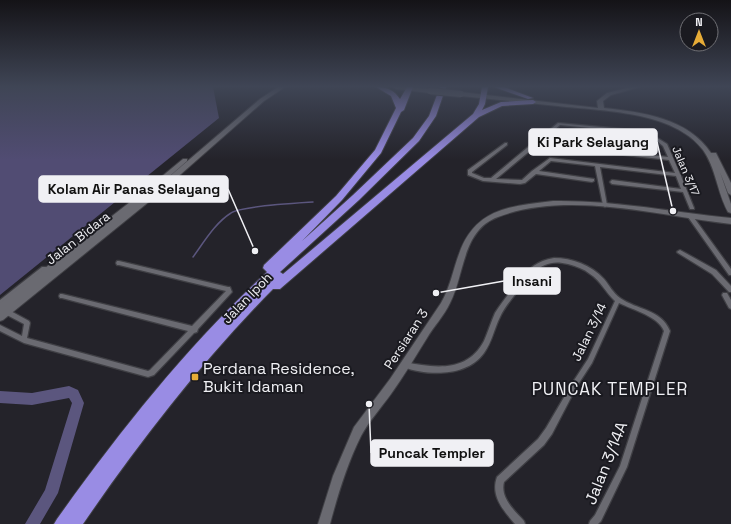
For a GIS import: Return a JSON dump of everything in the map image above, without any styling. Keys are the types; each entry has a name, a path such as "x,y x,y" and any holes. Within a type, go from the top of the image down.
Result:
{"highway":[{"path":"239,306 271,265 339,198 378,151 399,111"},
{"name":"Jalan Ipoh","path":"62,524 99,471 147,410 239,306 270,274 339,214 412,146 435,111"},
{"name":"Jalan Ipoh","path":"74,524 132,445 224,333 297,258 416,151 442,111"},
{"path":"224,333 325,243 479,111"},
{"path":"476,115 484,111"}],"main road":[{"name":"Jalan Bidara","path":"2,312 76,248 145,194 240,111"},
{"name":"Jalan Bidara","path":"2,312 154,194 249,111"},
{"path":"625,111 657,119 673,125 692,137 710,156 729,207 727,221"},
{"path":"641,111 657,116 688,131 713,154 725,176 731,194"},
{"name":"Persiaran 3","path":"324,524 339,474 359,429 405,366 446,301 467,242 478,226 493,216 514,209 543,203 573,202 727,221"}],"street":[{"name":"Jalan 3/17","path":"494,179 559,124 642,132 665,145 692,208"},
{"path":"535,143 671,159"},
{"path":"506,144 469,172 483,179 524,182 550,159 679,175"},
{"path":"596,165 605,205"},
{"path":"534,172 592,180"},
{"path":"612,182 685,191"},
{"path":"690,216 731,273"},
{"path":"0,303 34,276 76,248"},
{"path":"680,252 714,272 731,290"},
{"name":"Jalan 3/14","path":"405,366 442,370 464,365 470,362 485,348 498,314 521,282 532,269 545,261 573,263 587,268 599,277 618,300 590,361 542,442 500,480 497,486 500,496 506,506 521,524"},
{"path":"0,328 24,340 148,374 152,373 195,330 230,290 119,263"},
{"path":"726,295 731,306"},
{"path":"62,296 195,330"},
{"name":"Jalan 3/14A","path":"594,524 623,467 667,331 667,327 659,319 618,300"},
{"path":"2,312 28,324 24,340"}],"shaded area":[{"path":"0,111 218,111 219,118 0,295"}],"waterway":[{"path":"193,257 215,227 231,213 246,208 313,202"},
{"path":"0,397 32,399 69,392 74,394 78,403 51,493 32,524"}],"place":[{"name":"Ki Park Selayang","path":"673,211"},
{"name":"Kolam Air Panas Selayang","path":"255,251"},
{"name":"Insani","path":"436,293"},
{"name":"Perdana Residence, Bukit Idaman","path":"195,377"},
{"name":"Puncak Templer","path":"369,404"}],"district":[{"name":"PUNCAK TEMPLER","path":"610,389"}]}
